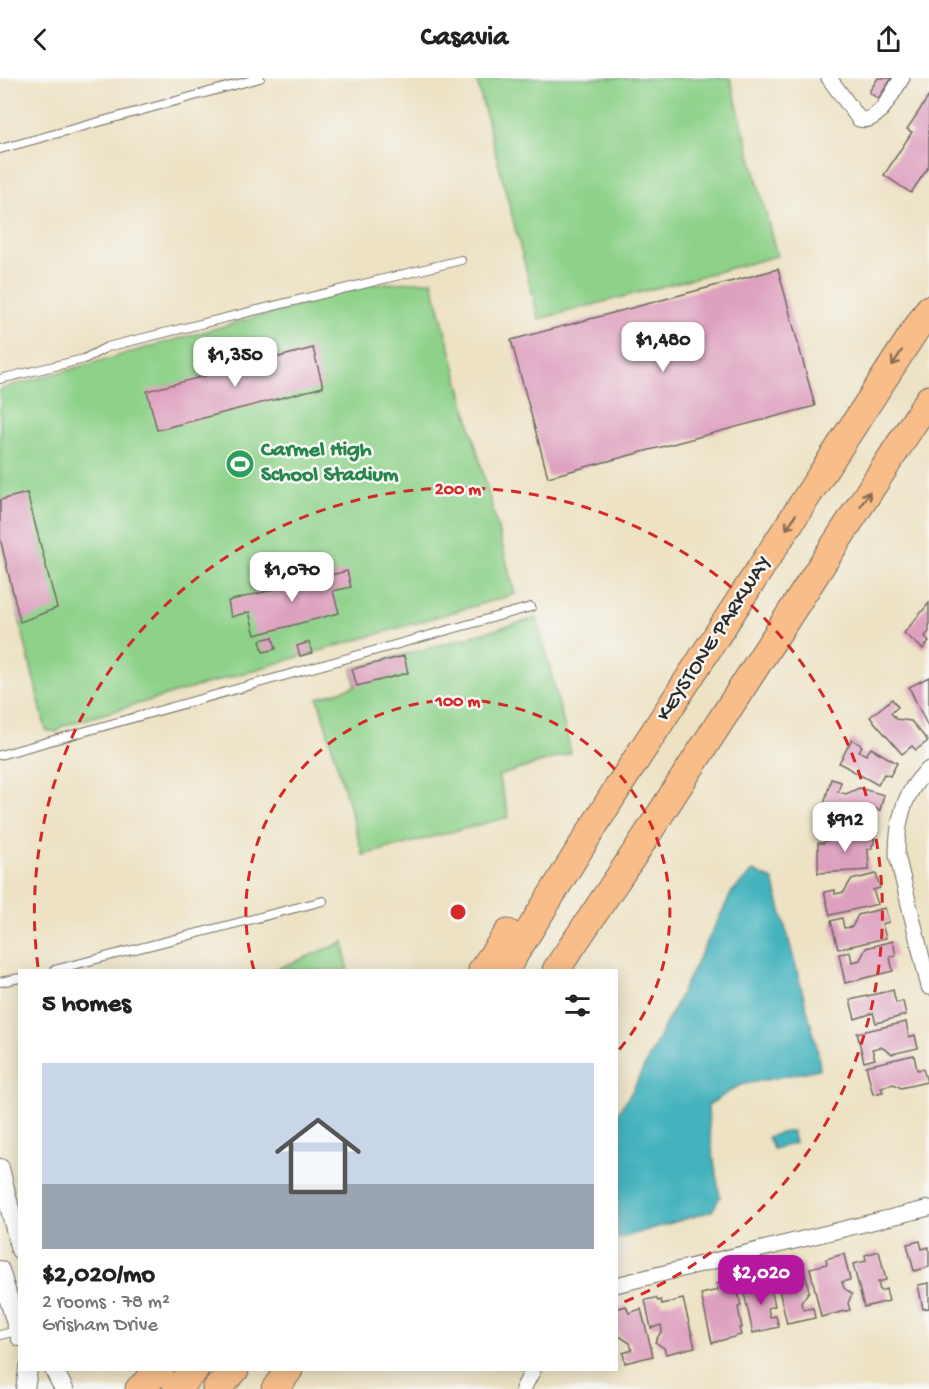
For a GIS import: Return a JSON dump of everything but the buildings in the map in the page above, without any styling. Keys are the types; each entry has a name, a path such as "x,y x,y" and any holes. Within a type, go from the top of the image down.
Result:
{"highway":[{"name":"KEYSTONE PARKWAY","path":"506,969 658,726 929,309"},
{"path":"557,969 637,850 929,399"},
{"path":"579,969 666,830 833,548"},
{"path":"483,969 563,852 658,726"},
{"path":"139,1389 159,1371"},
{"path":"176,1389 194,1371"},
{"path":"216,1389 234,1371"},
{"path":"275,1389 288,1371"}],"street":[{"path":"829,78 859,119 870,119 877,115 902,78"},
{"path":"929,769 913,787 900,814 897,832 897,855 929,987"},
{"path":"0,1167 18,1242"},
{"path":"618,1285 929,1208"},
{"path":"0,1270 12,1334"},
{"path":"25,1389 28,1371"},
{"path":"55,1371 64,1389"},
{"path":"523,1389 532,1371"}],"lane":[{"path":"0,149 260,78"},
{"path":"0,379 84,359 107,346 461,260"},
{"path":"0,755 531,607"},
{"path":"60,969 323,901"},
{"path":"0,982 18,978"}],"green space":[{"path":"476,78 730,78 777,256 539,319"},
{"name":"Carmel High School Stadium","path":"432,281 515,594 62,726 57,732 46,730 0,538 0,389 313,301 360,285"},
{"path":"537,618 571,753 498,776 509,817 363,855 318,698 356,686 352,669"},
{"path":"344,942 348,969 276,969"}],"water":[{"path":"753,871 773,880 817,1047 820,1069 740,1085 708,1105 709,1130 720,1197 712,1211 618,1239 618,1112 630,1095 732,892"},
{"path":"792,1131 795,1143 773,1149 768,1137"}],"place":[{"name":"Carmel High School Stadium","path":"240,464"}]}
